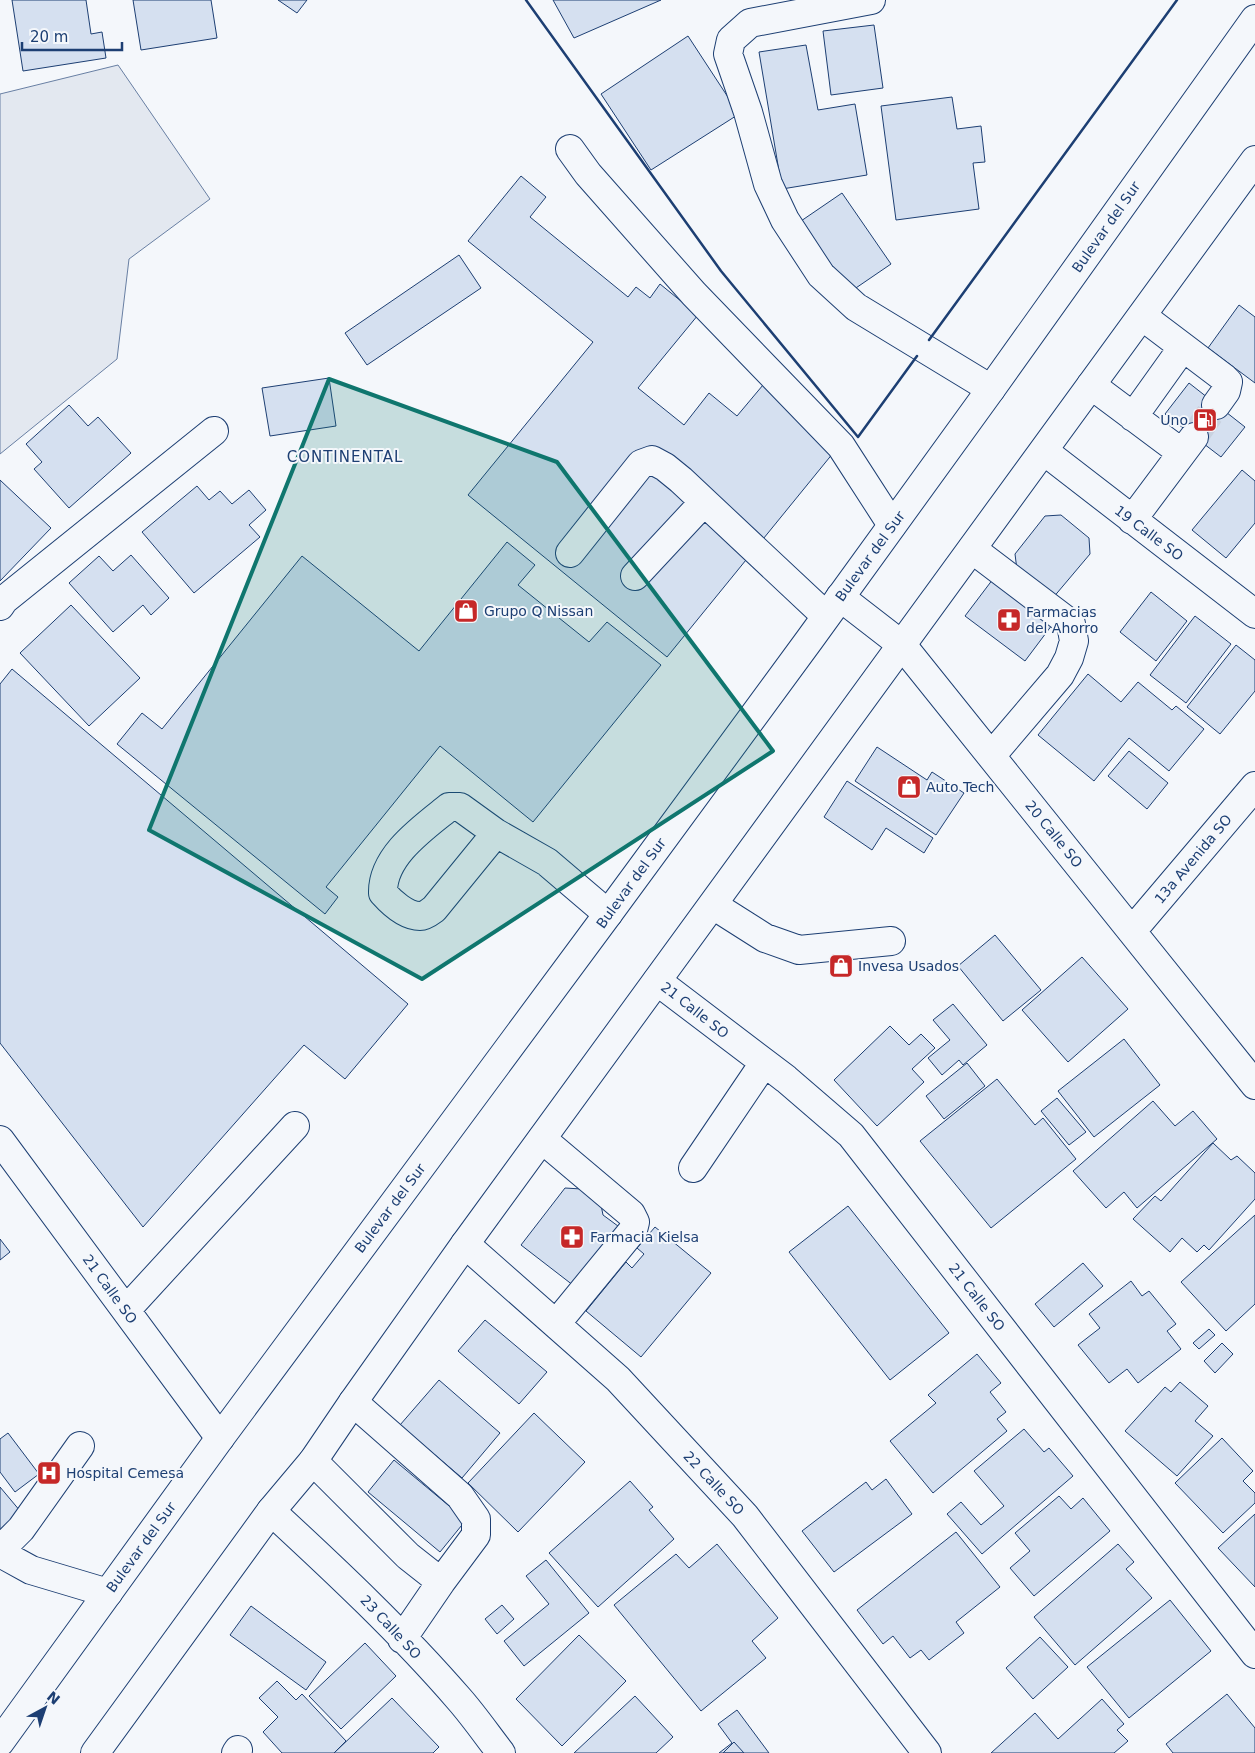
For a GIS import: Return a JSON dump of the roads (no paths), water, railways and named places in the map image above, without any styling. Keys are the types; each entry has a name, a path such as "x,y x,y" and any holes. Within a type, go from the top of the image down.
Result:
{"main road":[{"path":"871,0 750,23 731,40 728,54 748,112 768,184 785,220 821,274 856,307 991,389"},
{"name":"Bulevar del Sur","path":"0,1742 220,1438 608,914 892,525 1255,19"},
{"path":"570,149 588,174 694,294 842,446 892,525"},
{"path":"95,1753 271,1511 313,1461 353,1402 542,1139 1255,160"},
{"path":"1142,316 1228,382 1226,391 1216,405"},
{"path":"1133,417 1183,347"},
{"path":"1091,385 1133,417 1188,445 1132,520"},
{"path":"0,606 4,600 214,431"},
{"name":"19 Calle SO","path":"1044,451 1255,614"},
{"name":"20 Calle SO","path":"570,553 641,464 652,460 665,467 704,502 833,606 902,645 1255,1085"},
{"path":"635,576 704,502"},
{"path":"972,549 1072,624 1074,641 1069,658 1060,675 991,756"},
{"name":"13a Avenida SO","path":"1132,931 1255,786"},
{"path":"496,833 546,862 608,914"},
{"path":"713,905 765,938 799,950 891,942"},
{"name":"21 Calle SO","path":"657,981 786,1079 850,1135 1255,1654"},
{"path":"693,1168 764,1063"},
{"path":"126,1310 295,1126"},
{"path":"542,1139 631,1214 635,1222 633,1230 556,1324"},
{"name":"21 Calle SO","path":"0,1140 220,1438"},
{"name":"22 Calle SO","path":"466,1244 618,1379 745,1516 927,1753"},
{"path":"353,1402 460,1496 476,1519 476,1535 402,1639"},
{"path":"80,1446 22,1529 0,1552 31,1570 108,1593"},
{"path":"313,1461 408,1556 442,1582"},
{"name":"23 Calle SO","path":"271,1511 358,1592 459,1700 501,1753"}],"tunnel":[{"path":"1194,437 1216,405"}],"place":[{"name":"Uno","path":"1205,420"},
{"name":"Grupo Q Nissan","path":"466,611"},
{"name":"Farmacias del Ahorro","path":"1009,620"},
{"name":"Auto Tech","path":"909,787"},
{"name":"Invesa Usados","path":"841,966"},
{"name":"Farmacia Kielsa","path":"572,1237"},
{"name":"Hospital Cemesa","path":"49,1473"}],"district":[{"name":"CONTINENTAL","path":"345,457"}]}
